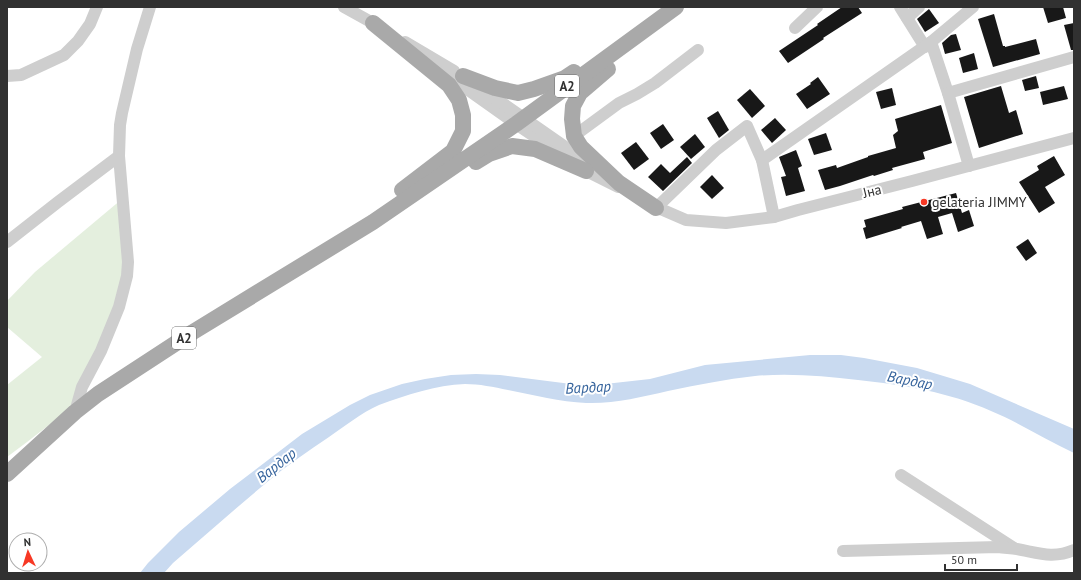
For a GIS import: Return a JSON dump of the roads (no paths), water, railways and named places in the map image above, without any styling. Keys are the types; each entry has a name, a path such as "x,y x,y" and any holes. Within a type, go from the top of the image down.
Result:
{"main road":[{"path":"463,76 496,88 518,93 534,89 565,78 643,25 676,7"},
{"path":"656,208 619,183 581,147 574,136 572,119 573,106 580,93 651,35 676,7"},
{"name":"A2","path":"7,474 75,412 98,394 180,341 373,222 520,121 676,7"},
{"path":"296,270 452,151 463,131 463,115 459,100 449,85 373,23"},
{"path":"373,222 410,203 489,154 512,146 535,149 586,171"}],"street":[{"path":"7,76 21,75 64,55 78,41 90,24 97,7"},
{"path":"75,412 82,387 101,351 119,307 127,276 128,262 119,156 120,125 137,49 150,7"},
{"path":"344,7 463,76 586,171 617,186"},
{"path":"795,28 817,7"},
{"path":"900,7 928,45 948,93 969,166"},
{"path":"907,18 919,7"},
{"path":"762,160 928,45 973,7"},
{"path":"373,23 520,121 589,163 617,186"},
{"path":"574,136 618,103 655,83 698,50"},
{"path":"948,93 1074,57"},
{"path":"656,208 716,150 747,126 762,160 774,217"},
{"name":"Јна","path":"617,186 656,208 686,220 726,223 774,217 1074,138"},
{"path":"7,242 119,156"},
{"path":"901,475 1015,548"},
{"path":"843,551 1015,548 1044,555 1065,554 1074,550"}],"water":[{"name":"Вардар","path":"810,355 841,355 864,358 917,368 970,384 1074,429 1074,453 1002,416 975,404 959,399 909,387 819,376 755,376 712,382 627,400 596,403 557,400 481,385 465,384 443,386 410,394 379,405 353,420 305,453 274,477 173,563 164,573 140,573 179,532 230,489 302,434 350,405 370,395 402,384 451,375 476,374 500,375 571,384 596,385 650,379 705,365"}],"place":[{"name":"gelateria JIMMY","path":"924,202"}]}
